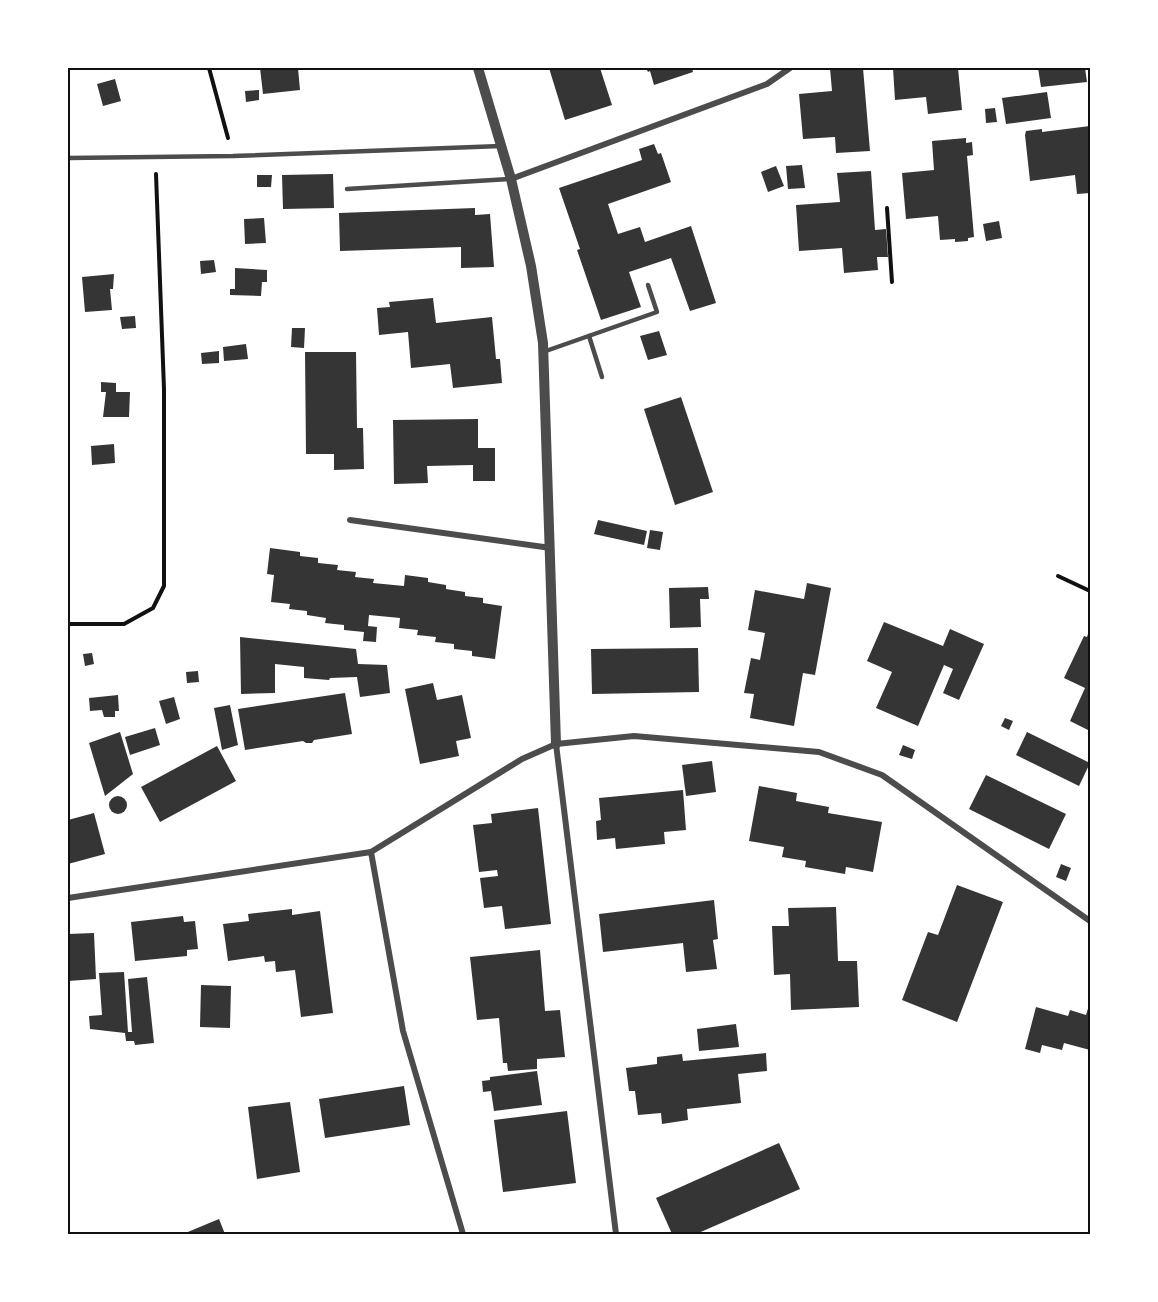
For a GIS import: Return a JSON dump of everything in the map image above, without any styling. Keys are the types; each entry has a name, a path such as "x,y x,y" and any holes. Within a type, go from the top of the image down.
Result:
{"street":[{"path":"478,68 511,179 531,266 543,352 556,744 616,1234"},
{"path":"511,179 766,84 790,68"},
{"path":"350,519 551,548"},
{"path":"68,898 370,852 522,759 556,744 634,736 819,752 882,775 1090,921"},
{"path":"370,852 402,1031 463,1234"}],"lane":[{"path":"68,158 233,156 501,146"},
{"path":"347,189 511,179"},
{"path":"543,352 657,312 648,285"},
{"path":"589,336 602,377"}],"path":[{"path":"209,68 233,156"},
{"path":"68,624 124,624 153,608 164,586 164,389 156,156"},
{"path":"887,208 892,282"},
{"path":"1058,576 1090,591"}],"building":[{"path":"260,68 298,68 300,90 263,94"},
{"path":"549,68 600,68 612,105 565,120"},
{"path":"646,68 692,68 693,72 654,85 650,71 648,72"},
{"path":"830,68 863,68 870,151 836,153 835,137 803,139 799,94 832,91"},
{"path":"893,68 958,68 962,110 928,114 926,97 895,100"},
{"path":"1038,68 1085,68 1087,82 1041,87"},
{"path":"115,79 121,101 103,106 97,84"},
{"path":"259,90 259,100 246,102 245,91"},
{"path":"1047,92 1051,118 1006,124 1002,98"},
{"path":"995,108 997,122 986,123 985,109"},
{"path":"1090,126 1090,193 1077,194 1075,175 1030,181 1026,131 1042,129 1042,132"},
{"path":"966,138 966,143 972,142 973,155 967,156 974,237 968,238 968,241 940,240 938,216 906,219 902,173 934,170 932,141"},
{"path":"654,144 658,154 661,153 671,182 608,204 618,234 640,227 645,242 691,226 716,303 690,311 671,258 629,272 641,307 601,320 559,188 642,160 639,149"},
{"path":"802,165 805,188 788,189 786,166"},
{"path":"776,166 784,186 768,192 761,172"},
{"path":"871,171 875,230 886,229 888,257 877,257 878,270 844,273 842,248 799,251 796,205 840,202 837,173"},
{"path":"333,174 334,208 283,209 282,175"},
{"path":"257,175 272,175 271,187 257,187"},
{"path":"475,208 475,215 490,214 494,267 461,268 461,247 340,251 339,213"},
{"path":"264,218 266,243 245,244 244,219"},
{"path":"999,221 1002,238 986,241 983,224"},
{"path":"214,260 216,272 201,274 200,261"},
{"path":"235,268 267,270 267,282 262,282 261,296 230,295 230,289 235,289"},
{"path":"114,274 113,289 110,289 112,310 85,312 82,277"},
{"path":"433,298 436,323 492,317 496,359 500,359 502,383 453,388 450,364 411,368 408,332 379,335 377,308 390,307 389,302"},
{"path":"135,316 136,328 122,329 120,317"},
{"path":"292,328 305,328 304,348 291,347"},
{"path":"659,331 667,355 648,360 640,336"},
{"path":"246,344 248,359 224,361 223,347"},
{"path":"219,351 219,363 202,364 201,353"},
{"path":"305,352 356,352 357,428 363,428 364,469 334,470 334,454 306,454"},
{"path":"101,382 116,383 116,392 130,392 129,417 103,417 106,392 101,392"},
{"path":"681,397 713,492 675,505 644,409"},
{"path":"478,419 478,448 495,448 495,481 473,481 473,465 427,466 428,483 394,484 393,420"},
{"path":"114,444 115,463 92,465 91,446"},
{"path":"598,520 647,531 644,545 594,534"},
{"path":"650,530 663,532 660,550 647,548"},
{"path":"270,548 300,552 300,556 318,558 318,563 338,565 337,570 356,572 355,577 374,579 373,583 404,586 405,575 428,578 428,582 446,585 446,589 465,592 465,596 483,598 483,603 502,606 495,659 472,656 472,651 454,649 454,644 435,642 436,637 417,635 418,630 399,628 400,618 369,615 368,626 377,627 376,642 363,641 364,632 344,630 344,625 325,623 326,618 307,615 307,611 289,609 290,604 271,602 274,575 267,574"},
{"path":"807,583 831,588 815,675 803,673 794,726 750,718 754,694 744,693 751,658 760,660 765,633 748,630 755,590 804,599"},
{"path":"708,587 709,599 700,599 701,627 670,628 669,588"},
{"path":"884,622 943,646 950,629 984,644 959,700 943,693 953,669 944,665 918,726 876,708 892,672 867,661"},
{"path":"1090,628 1090,731 1070,721 1085,688 1064,678"},
{"path":"240,637 356,649 358,664 387,665 390,693 360,697 357,677 330,678 329,680 304,678 304,667 275,664 275,693 241,694"},
{"path":"698,648 699,692 592,694 591,649"},
{"path":"92,653 94,664 85,666 83,654"},
{"path":"198,671 199,682 187,683 186,672"},
{"path":"433,683 437,700 462,695 471,738 456,741 459,756 420,764 405,689"},
{"path":"345,693 352,734 314,740 312,743 303,741 245,750 238,709"},
{"path":"118,695 119,711 115,711 115,717 104,717 102,710 90,711 89,698"},
{"path":"174,697 180,719 166,724 159,701"},
{"path":"230,705 238,745 222,750 214,708"},
{"path":"1005,718 1013,721 1009,730 1001,726"},
{"path":"155,728 160,745 130,755 125,737"},
{"path":"120,732 133,774 105,796 89,743"},
{"path":"1027,732 1090,763 1079,786 1016,755"},
{"path":"903,745 915,750 912,759 899,755"},
{"path":"217,746 236,781 160,822 141,787"},
{"path":"712,761 716,792 686,796 682,765"},
{"path":"986,775 1066,814 1049,849 969,809"},
{"path":"759,786 797,793 796,801 829,807 828,813 882,822 873,872 846,867 845,874 805,867 806,861 782,857 784,847 749,841"},
{"path":"683,790 686,830 664,832 665,844 616,849 615,838 597,840 596,821 601,820 599,798"},
{"path":"114,796 122,796 127,801 125,812 114,814 109,809 109,801"},
{"path":"538,808 551,924 505,929 502,906 484,908 480,878 498,876 497,870 479,872 473,825 492,823 491,814"},
{"path":"94,813 105,854 68,864 68,820"},
{"path":"1061,864 1071,868 1066,881 1056,877"},
{"path":"957,885 1003,902 957,1022 902,1000 928,932 938,935"},
{"path":"714,900 718,939 713,940 717,969 686,972 683,943 603,952 599,914"},
{"path":"836,907 838,961 857,961 859,1007 791,1010 790,974 774,975 772,926 789,926 788,908"},
{"path":"292,909 292,915 320,911 333,1013 301,1017 295,970 276,972 275,961 265,962 264,956 228,961 223,924 249,921 248,914"},
{"path":"183,916 184,922 195,921 198,949 187,950 187,956 135,961 131,922"},
{"path":"94,933 96,979 68,981 68,934"},
{"path":"540,950 545,1011 560,1010 565,1057 537,1059 537,1069 508,1071 507,1063 503,1063 499,1018 477,1020 470,957"},
{"path":"124,972 128,1032 132,1032 128,979 147,977 154,1043 135,1045 134,1041 126,1041 125,1033 90,1029 89,1016 102,1015 99,973"},
{"path":"201,985 231,986 230,1028 200,1027"},
{"path":"1090,1002 1090,1050 1064,1043 1062,1050 1042,1045 1040,1053 1025,1049 1036,1007 1068,1016 1070,1010 1086,1015"},
{"path":"736,1024 739,1047 699,1051 697,1029"},
{"path":"766,1053 767,1071 738,1074 741,1103 687,1109 688,1120 662,1124 661,1113 638,1115 635,1091 629,1091 626,1068 657,1064 657,1057 682,1054 683,1061"},
{"path":"537,1071 542,1105 494,1111 491,1091 483,1092 482,1081 490,1080 490,1077"},
{"path":"404,1086 410,1125 325,1138 319,1099"},
{"path":"290,1102 300,1172 257,1179 248,1107"},
{"path":"567,1111 576,1183 503,1192 494,1120"},
{"path":"779,1143 800,1189 696,1234 672,1234 656,1198"},
{"path":"219,1219 225,1234 183,1234"}]}
